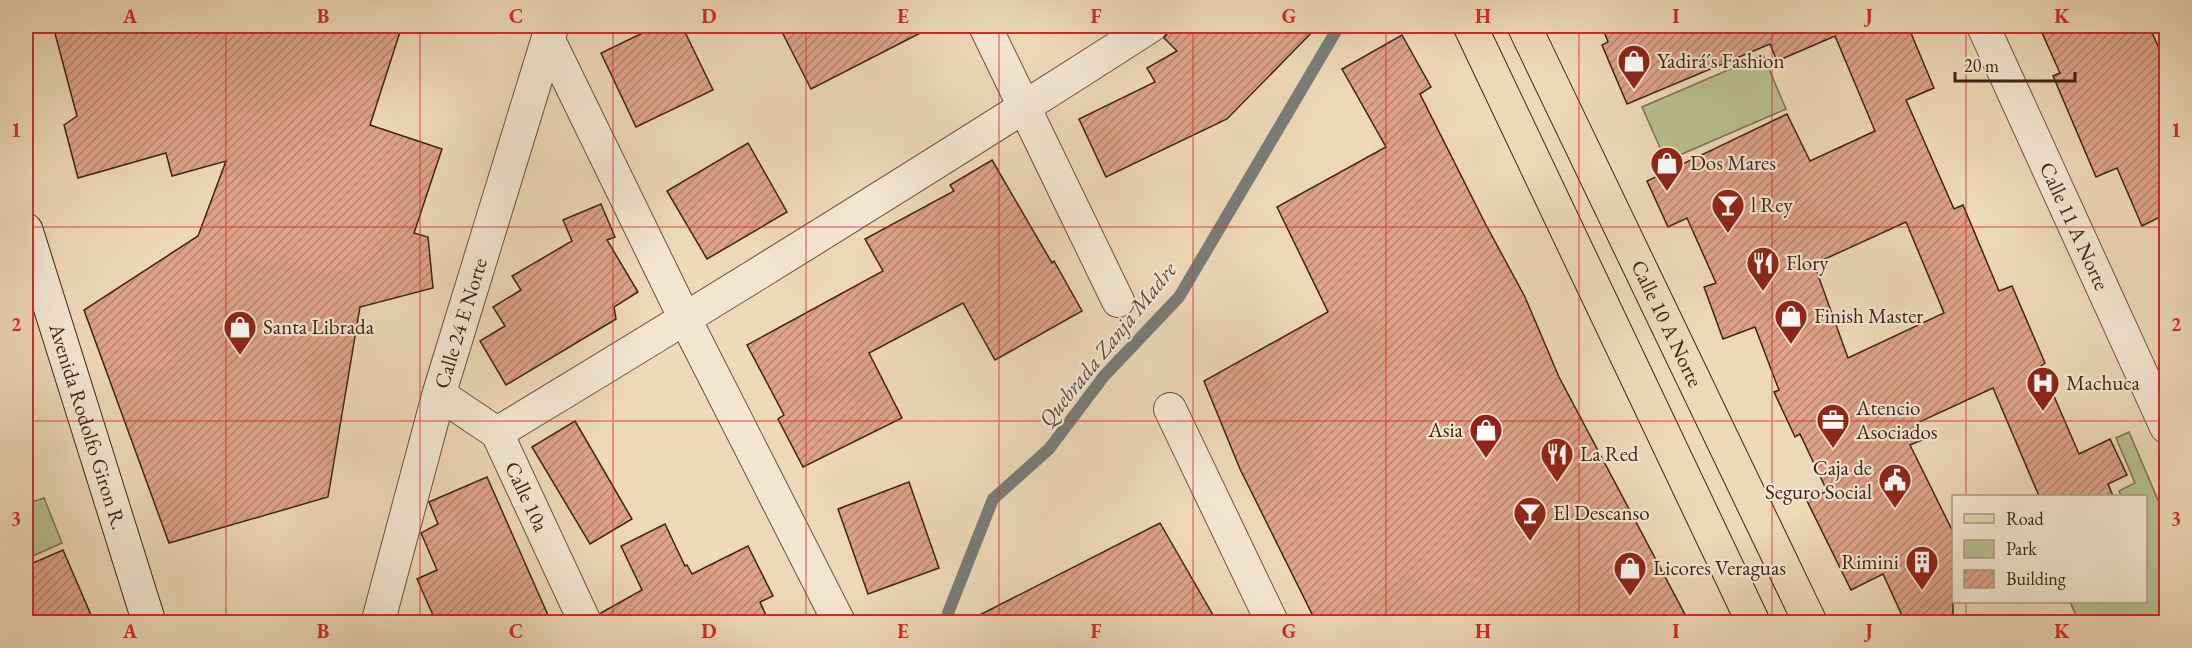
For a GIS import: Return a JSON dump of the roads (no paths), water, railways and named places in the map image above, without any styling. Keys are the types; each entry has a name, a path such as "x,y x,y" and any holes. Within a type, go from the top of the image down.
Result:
{"main road":[{"path":"1470,26 1753,622"},
{"name":"Calle 10 A Norte","path":"1524,26 1810,622"}],"street":[{"path":"985,26 1118,301"},
{"path":"439,394 497,433 685,319 1151,26"},
{"name":"Calle 11 A Norte","path":"1983,26 2166,427"},
{"path":"550,32 685,319 839,622"},
{"name":"Calle 24 E Norte","path":"378,622 439,394 550,32"},
{"name":"Avenida Rodolfo Giron R.","path":"26,230 149,622"},
{"path":"1170,409 1272,622"},
{"name":"Calle 10a","path":"497,433 585,622"}],"waterway":[{"name":"Quebrada Zanja Madre","path":"947,622 948,613 993,499 1049,449 1104,376 1179,297 1339,26"}],"place":[{"name":"Yadirá´s Fashion","path":"1634,90"},
{"name":"Dos Mares","path":"1667,192"},
{"name":"l Rey","path":"1728,234"},
{"name":"Flory","path":"1763,292"},
{"name":"Finish Master","path":"1791,345"},
{"name":"Santa Librada","path":"240,356"},
{"name":"Machuca","path":"2043,412"},
{"name":"Atencio Asociados","path":"1833,449"},
{"name":"Asia","path":"1486,459"},
{"name":"La Red","path":"1557,483"},
{"name":"Caja de Seguro Social","path":"1895,509"},
{"name":"El Descanso","path":"1530,542"},
{"name":"Rimini","path":"1922,591"},
{"name":"Licores Veraguas","path":"1630,597"}]}
